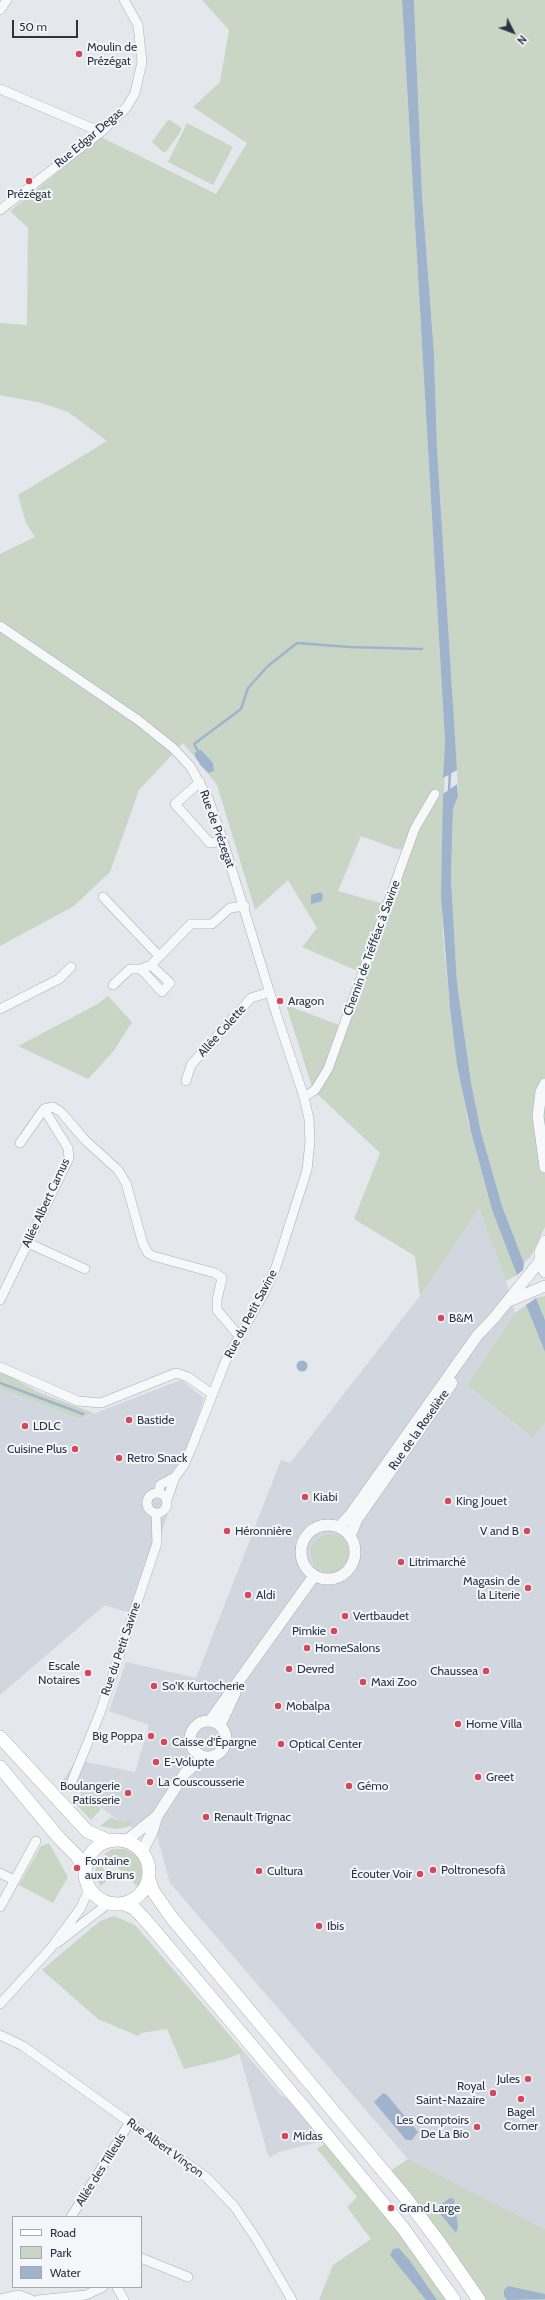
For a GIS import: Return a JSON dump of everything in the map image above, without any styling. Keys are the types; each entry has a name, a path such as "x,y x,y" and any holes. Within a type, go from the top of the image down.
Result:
{"main road":[{"path":"0,1737 87,1831 108,1841 126,1841 142,1852 149,1865 149,1879 153,1891 172,1918 262,2024 414,2209 480,2300"},
{"path":"0,1767 59,1838 77,1856 95,1896 109,1904 124,1904 134,1908 148,1923 296,2098 403,2228 454,2300"},
{"path":"86,1876 87,1861 93,1852 108,1841"},
{"path":"124,1904 138,1897 149,1879"}],"street":[{"path":"0,10 6,0"},
{"name":"Rue Edgar Degas","path":"0,210 100,132 126,108 135,93 142,62 138,25 124,0"},
{"path":"0,89 100,132"},
{"name":"Rue de Prézegat","path":"0,626 20,642 138,720 173,748 190,766 200,782 223,841 245,906 270,992 304,1097"},
{"path":"200,782 175,804 210,843 223,841"},
{"name":"Chemin de Tréfféac à Savine","path":"304,1097 315,1090 328,1069 415,828 435,794"},
{"path":"102,897 159,956"},
{"path":"113,985 130,969 141,969 151,965 191,924 212,924 230,908 245,906"},
{"path":"141,969 162,992 170,983 151,965"},
{"path":"0,1009 60,978 71,967"},
{"name":"Allée Colette","path":"186,1081 191,1065 251,998 270,992"},
{"path":"545,1084 541,1092 538,1116 545,1167"},
{"name":"Rue du Petit Savine","path":"156,1514 166,1509 167,1500 175,1477 184,1465 226,1360 264,1293 276,1267 307,1170 310,1141 309,1119 304,1097"},
{"path":"20,1143 44,1109 53,1107 61,1112 85,1140 118,1170 126,1183 143,1244 148,1253 153,1256 215,1273 222,1278 217,1300 217,1310 240,1337"},
{"name":"Allée Albert Camus","path":"0,1300 70,1153 44,1109"},
{"path":"545,1241 540,1252 540,1261 545,1272"},
{"path":"28,1243 84,1269"},
{"name":"Rue de la Roselière","path":"339,1527 350,1514 477,1336 488,1326 540,1261"},
{"name":"Rue de la Roselière","path":"508,1302 545,1286"},
{"name":"Rue de la Roselière","path":"350,1536 357,1519 482,1340 488,1326"},
{"path":"0,1367 63,1396 78,1401 101,1402 176,1373 188,1377 212,1394"},
{"name":"Rue du Petit Savine","path":"156,1514 150,1510 148,1500 152,1494 159,1493 160,1485 175,1477"},
{"path":"159,1493 167,1500"},
{"name":"Rue du Petit Savine","path":"72,1781 100,1713 152,1558 156,1543 156,1514"},
{"path":"330,1525 339,1527 350,1536 354,1544 356,1554 352,1565 346,1573 338,1578 325,1580 314,1576 302,1562 301,1554 304,1540 310,1532 318,1527 330,1525"},
{"path":"216,1723 239,1684 314,1576"},
{"path":"186,1773 192,1748 190,1738 193,1729 200,1722 216,1723"},
{"path":"142,1852 152,1832 157,1816 186,1773 204,1757 217,1755 224,1747 226,1737 216,1723"},
{"path":"192,1748 204,1757"},
{"path":"126,1841 157,1816"},
{"path":"0,1907 36,1841"},
{"path":"0,1873 14,1880"},
{"path":"0,2004 51,1948 84,1903 87,1894 86,1876"},
{"path":"51,1948 100,1908 109,1904"},
{"name":"Rue Albert Vinçon","path":"0,2035 23,2046 191,2165 234,2206 257,2240 292,2300"},
{"name":"Allée des Tilleuls","path":"72,2216 130,2122"},
{"path":"142,2258 188,2277"},
{"path":"38,2300 86,2295 101,2288"},
{"path":"118,2288 124,2300"},
{"path":"0,2299 19,2295 32,2300"}],"shaded area":[{"path":"479,1207 506,1281 515,1313 467,1385 533,1438 545,1423 545,2229 408,2159 170,1883 157,1836 122,1823 63,1780 76,1760 135,1772 149,1725 109,1711 126,1662 196,1678 281,1460 290,1463 420,1296"},
{"path":"181,1380 204,1398 136,1615 105,1605 0,1695 0,1388 80,1419"},
{"path":"244,2052 281,2095 291,2101 326,2143 319,2142 279,2152 270,2157 268,2155 239,2053"}],"green space":[{"path":"202,0 402,0 445,742 442,907 443,935 450,1008 467,1118 492,1210 517,1275 506,1281 479,1208 420,1296 415,1256 354,1219 380,1153 313,1090 286,1005 347,1028 367,975 302,947 317,928 288,880 255,910 217,785 183,743 139,790 110,872 74,906 0,946 0,554 35,537 26,523 18,495 107,441 68,412 42,403 0,395 0,323 27,325 28,228 10,211 101,137 216,194 247,143 193,107 220,82 229,30","holes":["361,836 397,849 410,850 391,906 338,891"]},
{"path":"414,0 545,0 545,1227 531,1256 524,1263 502,1206 481,1132 471,1082 457,983 451,878 453,809 458,796 458,789 437,448 434,353 422,195"},
{"path":"170,120 181,128 181,131 166,152 163,152 152,142 167,121"},
{"path":"187,123 233,147 213,185 168,162"},
{"path":"108,996 132,1022 113,1052 88,1079 18,1046 96,1005"},
{"path":"545,1296 545,1320 536,1298"},
{"path":"526,1305 545,1352 545,1423 533,1438 467,1385 515,1313"},
{"path":"0,1371 40,1393 94,1413 80,1419 0,1388"},
{"path":"330,1534 340,1537 346,1543 349,1553 346,1563 340,1569 330,1572 320,1569 314,1563 311,1553 314,1543 320,1537"},
{"path":"82,1793 101,1809 91,1820 75,1803"},
{"path":"111,1817 123,1823 129,1820 133,1822 127,1827 116,1829 100,1826"},
{"path":"49,1843 68,1877 53,1903 19,1885 41,1846"},
{"path":"112,1849 126,1849 140,1858 144,1873 139,1888 104,1854"},
{"path":"97,1863 113,1877 100,1886 95,1872"},
{"path":"114,1916 135,1925 244,2052 226,2059 184,2069 167,2029 141,2033 138,2036 98,2019 42,1970 100,1921"},
{"path":"326,2143 409,2244 449,2300 319,2300 333,2265 371,2239 347,2207 357,2197 317,2149"},
{"path":"408,2159 545,2229 545,2300 484,2300 389,2172"}],"water":[{"path":"402,0 414,0 422,195 434,353 437,448 457,770 443,778 445,742"},
{"path":"201,750 213,763 214,771 209,773 201,766 195,756 195,752"},
{"path":"457,784 458,796 453,809 451,878 457,983 471,1082 481,1132 502,1206 524,1263 523,1270 517,1275 492,1210 471,1132 457,1065 450,1008 441,897 443,794"},
{"path":"321,892 323,895 322,901 311,904 311,895"},
{"path":"536,1298 545,1320 545,1352 526,1305"},
{"path":"302,1360 306,1362 308,1366 306,1370 302,1372 298,1370 296,1366 298,1362"},
{"path":"383,2093 387,2095 418,2132 412,2140 406,2140 374,2102"},
{"path":"450,2198 454,2199 458,2227 456,2233 438,2211 439,2206"},
{"path":"399,2248 410,2261 437,2300 426,2300 390,2255 393,2249"},
{"path":"508,2286 545,2294 545,2299 507,2300 504,2296 504,2290"}],"waterway":[{"path":"198,751 194,744 241,709 248,688 268,666 297,643 349,647 422,649"},
{"path":"449,792 450,771"},
{"path":"0,1383 83,1414"}],"place":[{"name":"Moulin de Prézégat","path":"79,54"},
{"name":"Prézégat","path":"29,181"},
{"name":"Aragon","path":"280,1001"},
{"name":"B&M","path":"441,1318"},
{"name":"Bastide","path":"129,1420"},
{"name":"LDLC","path":"25,1426"},
{"name":"Cuisine Plus","path":"75,1449"},
{"name":"Retro Snack","path":"119,1458"},
{"name":"Kiabi","path":"305,1497"},
{"name":"King Jouet","path":"448,1501"},
{"name":"Héronnière","path":"227,1531"},
{"name":"V and B","path":"527,1531"},
{"name":"Litrimarché","path":"401,1562"},
{"name":"Magasin de la Literie","path":"528,1588"},
{"name":"Aldi","path":"248,1595"},
{"name":"Vertbaudet","path":"345,1616"},
{"name":"Pimkie","path":"334,1631"},
{"name":"HomeSalons","path":"307,1648"},
{"name":"Devred","path":"289,1669"},
{"name":"Chaussea","path":"486,1671"},
{"name":"Escale Notaires","path":"88,1673"},
{"name":"Maxi Zoo","path":"363,1682"},
{"name":"So'K Kurtocherie","path":"154,1686"},
{"name":"Mobalpa","path":"278,1706"},
{"name":"Home Villa","path":"458,1724"},
{"name":"Big Poppa","path":"151,1736"},
{"name":"Caisse d'Épargne","path":"164,1742"},
{"name":"Optical Center","path":"281,1744"},
{"name":"E-Volupte","path":"156,1762"},
{"name":"Greet","path":"478,1777"},
{"name":"La Couscousserie","path":"150,1782"},
{"name":"Gémo","path":"349,1786"},
{"name":"Boulangerie Patisserie","path":"128,1793"},
{"name":"Renault Trignac","path":"206,1817"},
{"name":"Fontaine aux Bruns","path":"77,1868"},
{"name":"Poltronesofà","path":"433,1870"},
{"name":"Cultura","path":"259,1871"},
{"name":"Écouter Voir","path":"420,1874"},
{"name":"Ibis","path":"319,1926"},
{"name":"Jules","path":"528,2079"},
{"name":"Royal Saint-Nazaire","path":"493,2093"},
{"name":"Bagel Corner","path":"521,2099"},
{"name":"Les Comptoirs De La Bio","path":"477,2127"},
{"name":"Midas","path":"285,2136"},
{"name":"Grand Large","path":"391,2208"}]}
